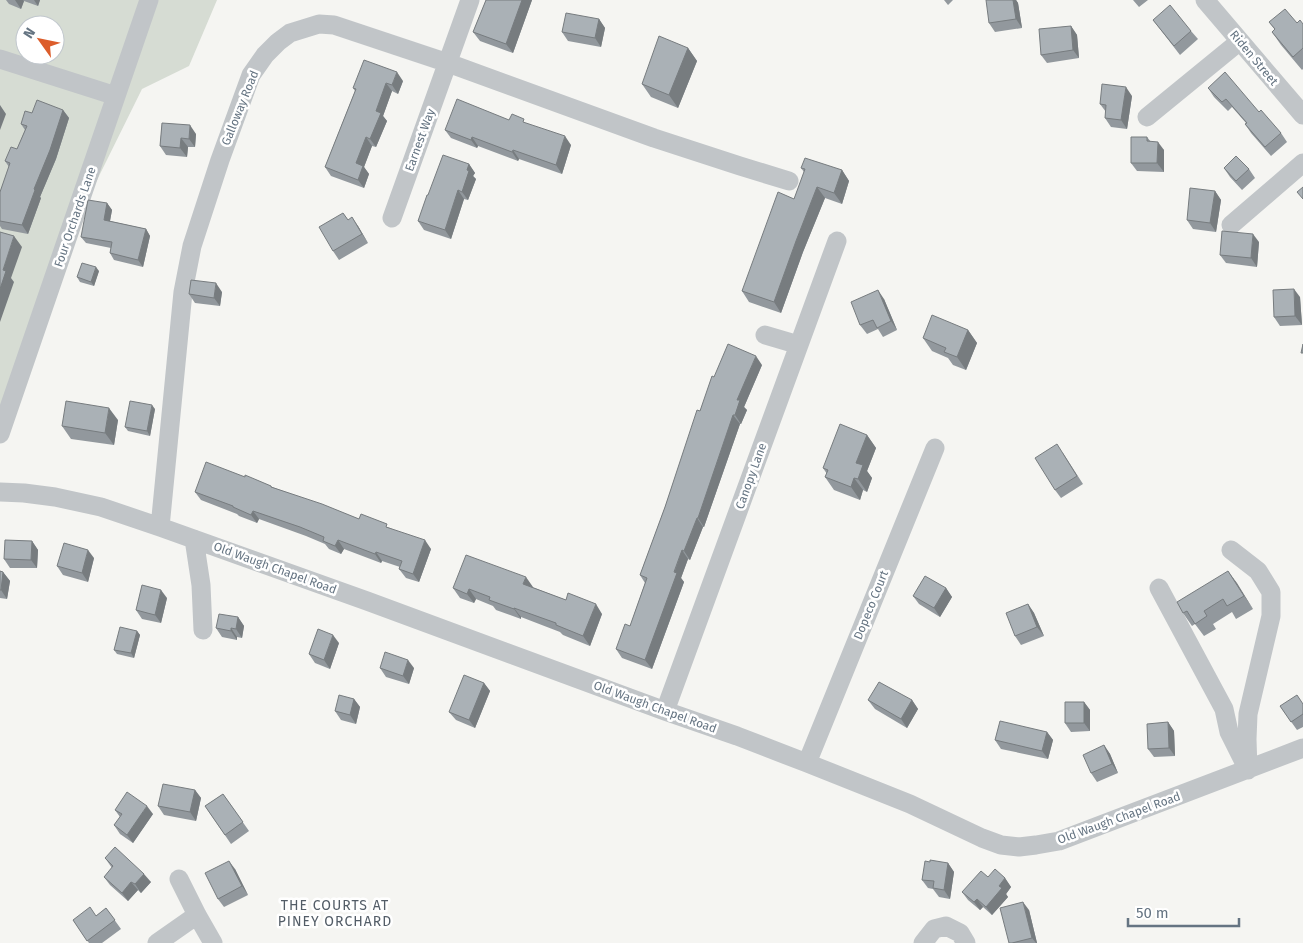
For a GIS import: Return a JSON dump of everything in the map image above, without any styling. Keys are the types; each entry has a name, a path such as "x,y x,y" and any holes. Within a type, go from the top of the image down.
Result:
{"street":[{"name":"Four Orchards Lane","path":"0,434 149,0"},
{"name":"Earnest Way","path":"392,218 470,0"},
{"name":"Riden Street","path":"1205,0 1303,115"},
{"name":"Galloway Road","path":"160,527 183,292 192,246 220,160 251,75 265,55 290,33 319,24 334,25 448,63 608,122 733,164 789,180"},
{"path":"1147,117 1240,41"},
{"path":"0,59 116,96"},
{"path":"1231,225 1303,164"},
{"name":"Canopy Lane","path":"664,711 837,241"},
{"path":"765,335 799,346"},
{"name":"Dopeco Court","path":"807,763 935,448"},
{"name":"Old Waugh Chapel Road","path":"0,492 56,497 102,507 160,527 737,736 910,804 1001,845 1036,846 1059,841 1303,748"},
{"path":"194,539 201,585 203,630"},
{"path":"1231,550 1258,572 1271,592 1271,616 1248,714 1248,770"},
{"path":"1159,588 1224,709 1229,732 1248,770"},
{"path":"179,878 213,943"},
{"path":"157,943 197,915"},
{"path":"923,943 934,929 946,926 960,933 966,943"}],"shaded area":[{"path":"0,0 217,0 189,66 142,89 57,261 0,419"}],"building":[{"path":"486,0 522,0 506,44 473,32"},
{"path":"986,0 1013,0 1016,19 989,23"},
{"path":"1170,5 1191,31 1174,46 1153,20"},
{"path":"1285,9 1297,23 1300,20 1303,24 1303,48 1293,57 1272,32 1275,29 1269,22"},
{"path":"566,13 599,19 595,38 562,32"},
{"path":"1071,26 1073,50 1041,55 1039,29"},
{"path":"659,36 688,48 669,95 642,84"},
{"path":"364,60 397,72 392,85 386,83 376,111 381,113 370,139 366,137 356,163 363,166 358,180 325,167 356,89 353,88"},
{"path":"1225,72 1259,112 1261,110 1281,133 1265,147 1226,99 1222,102 1208,88"},
{"path":"1102,84 1126,87 1121,120 1105,118 1106,105 1100,104"},
{"path":"457,99 509,120 512,114 524,119 523,122 565,136 556,165 513,150 512,152 472,137 471,140 445,130"},
{"path":"37,100 63,110 22,225 0,221 0,192 10,163 5,161 11,147 17,149 27,126 21,124 25,111 32,113"},
{"path":"162,123 190,125 189,139 181,138 180,148 160,146"},
{"path":"1131,137 1147,137 1147,141 1158,142 1157,163 1131,163"},
{"path":"443,155 469,164 467,170 469,171 462,192 458,190 445,230 418,221"},
{"path":"1236,156 1249,169 1236,181 1224,168"},
{"path":"805,158 842,170 834,193 817,187 774,302 742,291 778,192 794,199 805,169 801,168"},
{"path":"1303,187 1303,199 1297,192"},
{"path":"1190,188 1215,191 1210,223 1187,220"},
{"path":"88,200 107,203 104,220 146,229 138,260 110,253 112,242 81,237"},
{"path":"343,213 348,220 352,217 362,234 333,251 319,227"},
{"path":"1222,231 1253,234 1251,258 1220,255"},
{"path":"0,232 14,236 3,270 6,271 0,289"},
{"path":"82,263 96,267 91,282 77,277"},
{"path":"191,280 216,283 214,298 189,294"},
{"path":"1294,289 1295,316 1274,317 1273,290"},
{"path":"878,290 891,321 877,328 873,320 860,325 851,302"},
{"path":"932,315 968,330 957,357 944,352 946,348 923,338"},
{"path":"728,344 756,356 737,400 740,400 735,415 733,415 698,518 684,551 682,550 674,572 677,573 645,660 616,649 625,624 630,626 647,578 640,575 697,410 700,411 712,376 714,377"},
{"path":"66,401 109,408 105,433 62,426"},
{"path":"130,401 152,405 147,431 125,427"},
{"path":"840,424 867,435 856,463 863,465 858,479 854,478 851,487 825,477 828,470 823,468"},
{"path":"1057,444 1077,476 1055,490 1035,458"},
{"path":"206,462 359,519 361,514 387,524 386,527 425,540 413,574 399,569 402,561 376,552 375,554 338,540 335,546 323,541 324,537 300,527 253,511 251,515 195,492"},
{"path":"5,540 32,541 31,560 4,559"},
{"path":"64,543 88,550 82,573 57,566"},
{"path":"466,555 526,577 523,584 566,600 568,593 596,604 583,636 556,625 556,623 489,600 490,597 469,589 467,594 453,588"},
{"path":"0,571 3,572 1,590 0,590"},
{"path":"1228,571 1244,596 1227,606 1223,599 1204,611 1207,616 1195,624 1187,611 1183,613 1177,602"},
{"path":"925,576 946,588 934,608 913,596"},
{"path":"142,585 161,590 155,615 136,610"},
{"path":"1028,604 1037,627 1015,636 1006,613"},
{"path":"219,614 238,617 236,629 231,628 231,631 216,628"},
{"path":"120,627 137,631 131,653 114,650"},
{"path":"318,629 333,635 324,660 309,654"},
{"path":"385,652 408,660 403,676 380,668"},
{"path":"464,675 484,683 469,720 449,712"},
{"path":"879,682 912,700 901,719 868,700"},
{"path":"339,695 354,699 350,715 335,711"},
{"path":"1297,695 1303,704 1303,714 1291,722 1280,706"},
{"path":"1065,702 1084,702 1084,723 1065,723"},
{"path":"1000,721 1047,732 1042,751 995,740"},
{"path":"1168,722 1169,748 1148,749 1147,724"},
{"path":"1104,745 1112,764 1091,773 1083,755"},
{"path":"163,784 195,790 190,812 158,806"},
{"path":"127,792 147,806 127,835 114,825 122,814 115,810"},
{"path":"223,794 243,822 225,835 205,806"},
{"path":"115,847 144,874 135,884 131,882 122,893 104,877 113,866 105,858"},
{"path":"930,860 948,863 944,890 933,888 934,881 922,880 925,861 930,862"},
{"path":"229,861 242,886 218,899 205,873"},
{"path":"995,869 1005,878 999,886 1002,888 986,907 977,899 974,902 962,892 981,871 988,877"},
{"path":"1023,902 1032,938 1009,943 1000,908"},
{"path":"90,907 96,916 106,908 115,920 87,941 73,920"}],"district":[{"name":"THE COURTS AT PINEY ORCHARD","path":"335,914"}]}
